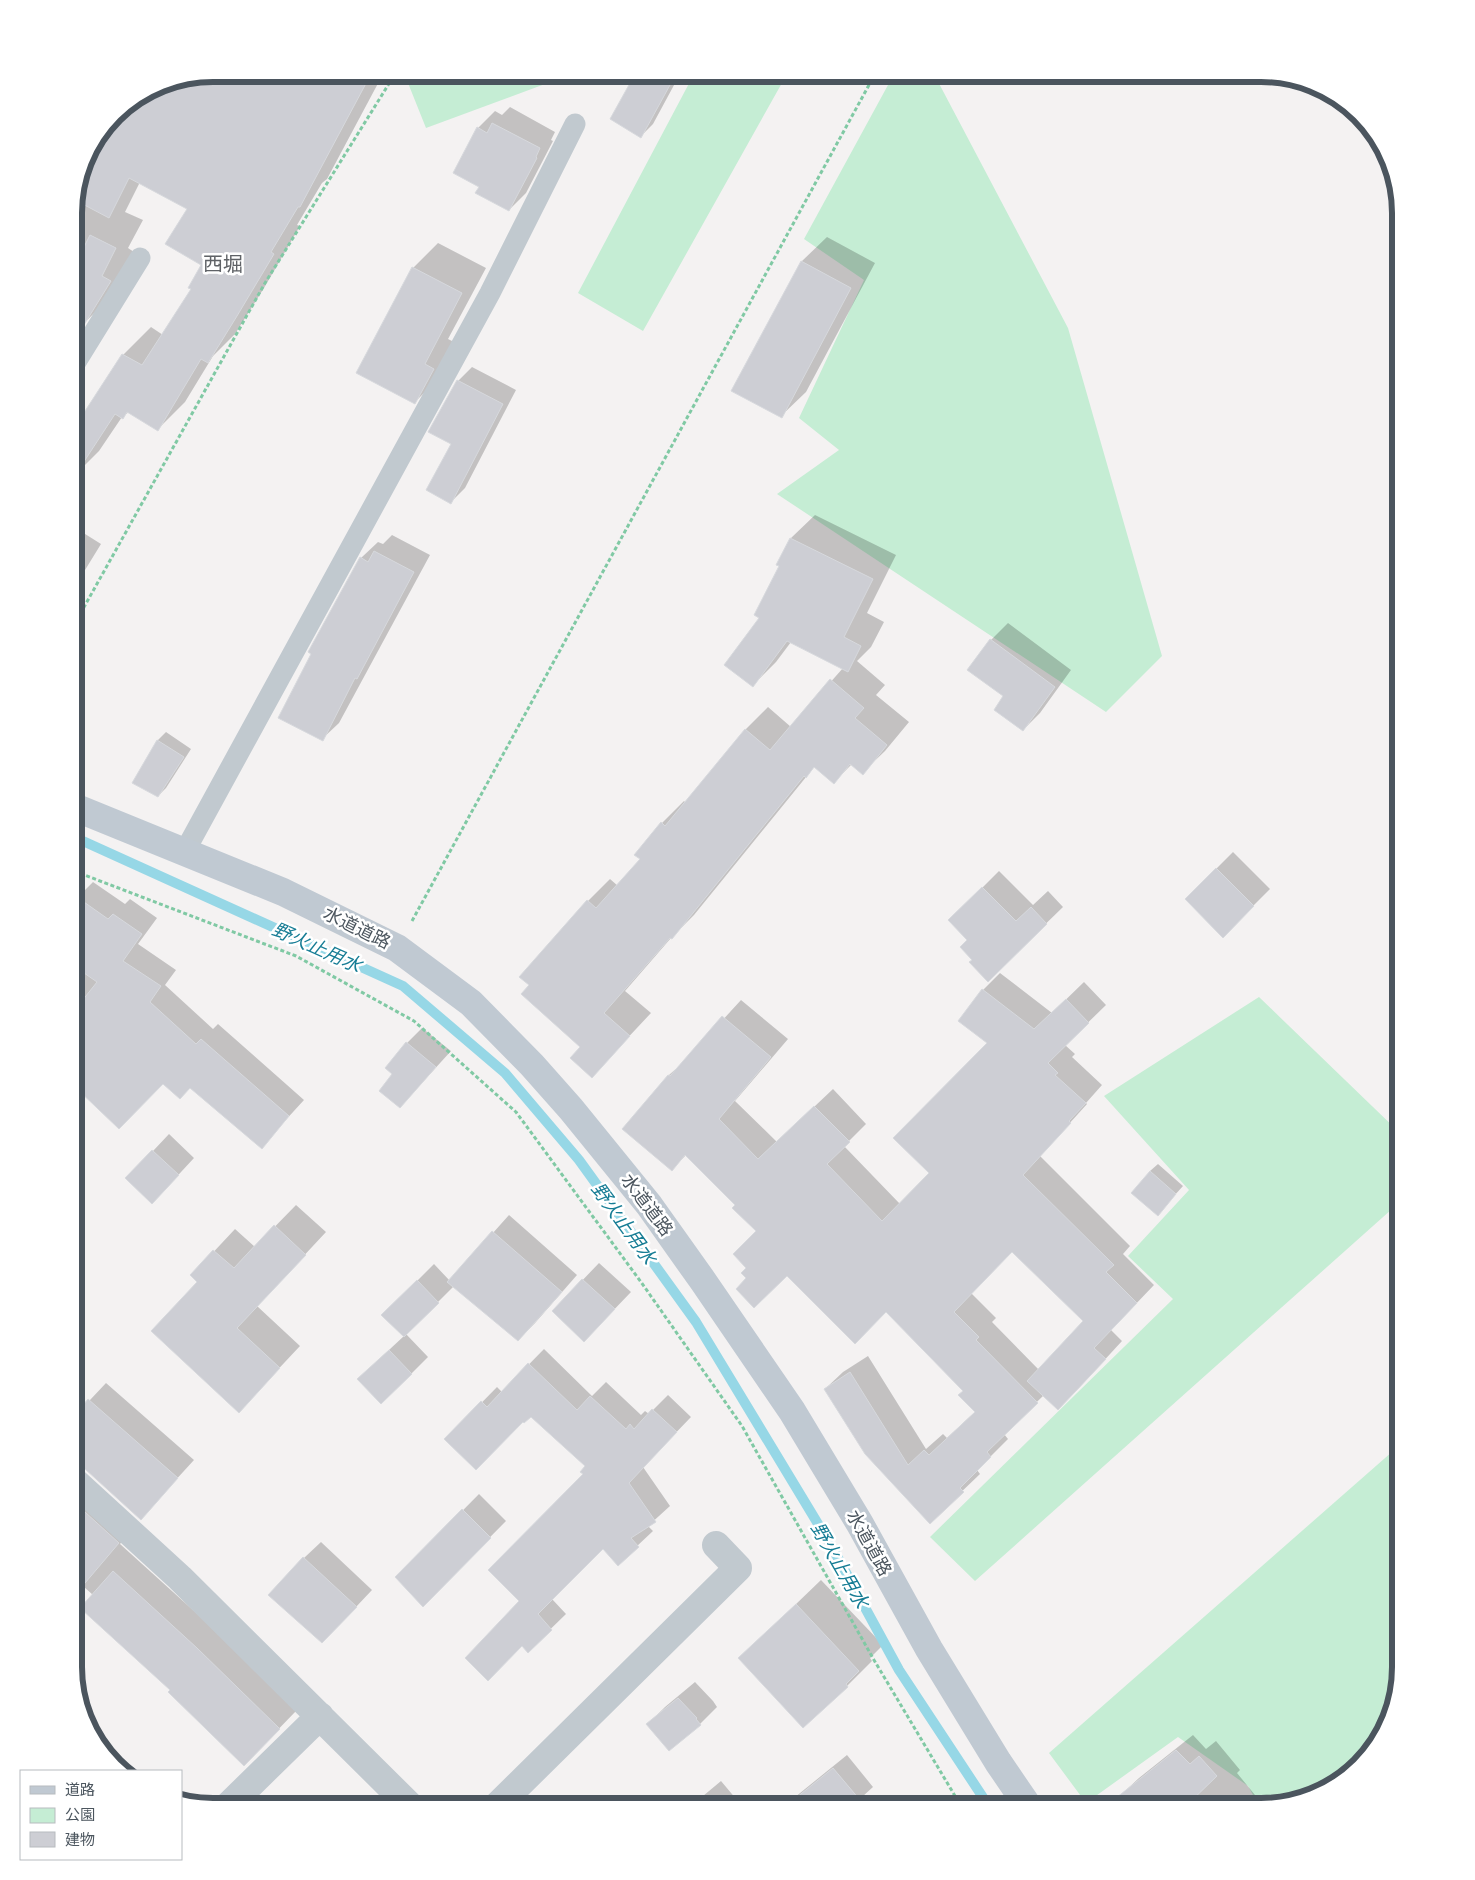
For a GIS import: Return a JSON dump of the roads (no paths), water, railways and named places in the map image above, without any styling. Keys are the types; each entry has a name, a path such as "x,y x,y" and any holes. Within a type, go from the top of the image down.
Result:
{"street":[{"name":"水道道路","path":"83,810 283,892 398,948 471,1003 532,1065 572,1110 649,1205 792,1412 860,1524 929,1649 998,1762 1023,1798"},
{"path":"82,1488 180,1578 402,1798"},
{"path":"505,1798 738,1568 716,1545"},
{"path":"236,1798 320,1716"}],"lane":[{"path":"185,851 490,293 575,124"},
{"path":"83,351 140,258"}],"waterway":[{"name":"野火止用水","path":"83,841 403,986 505,1073 579,1160 696,1322 832,1547 899,1670 983,1798"}],"district":[{"name":"西堀","path":"223,264"}]}
